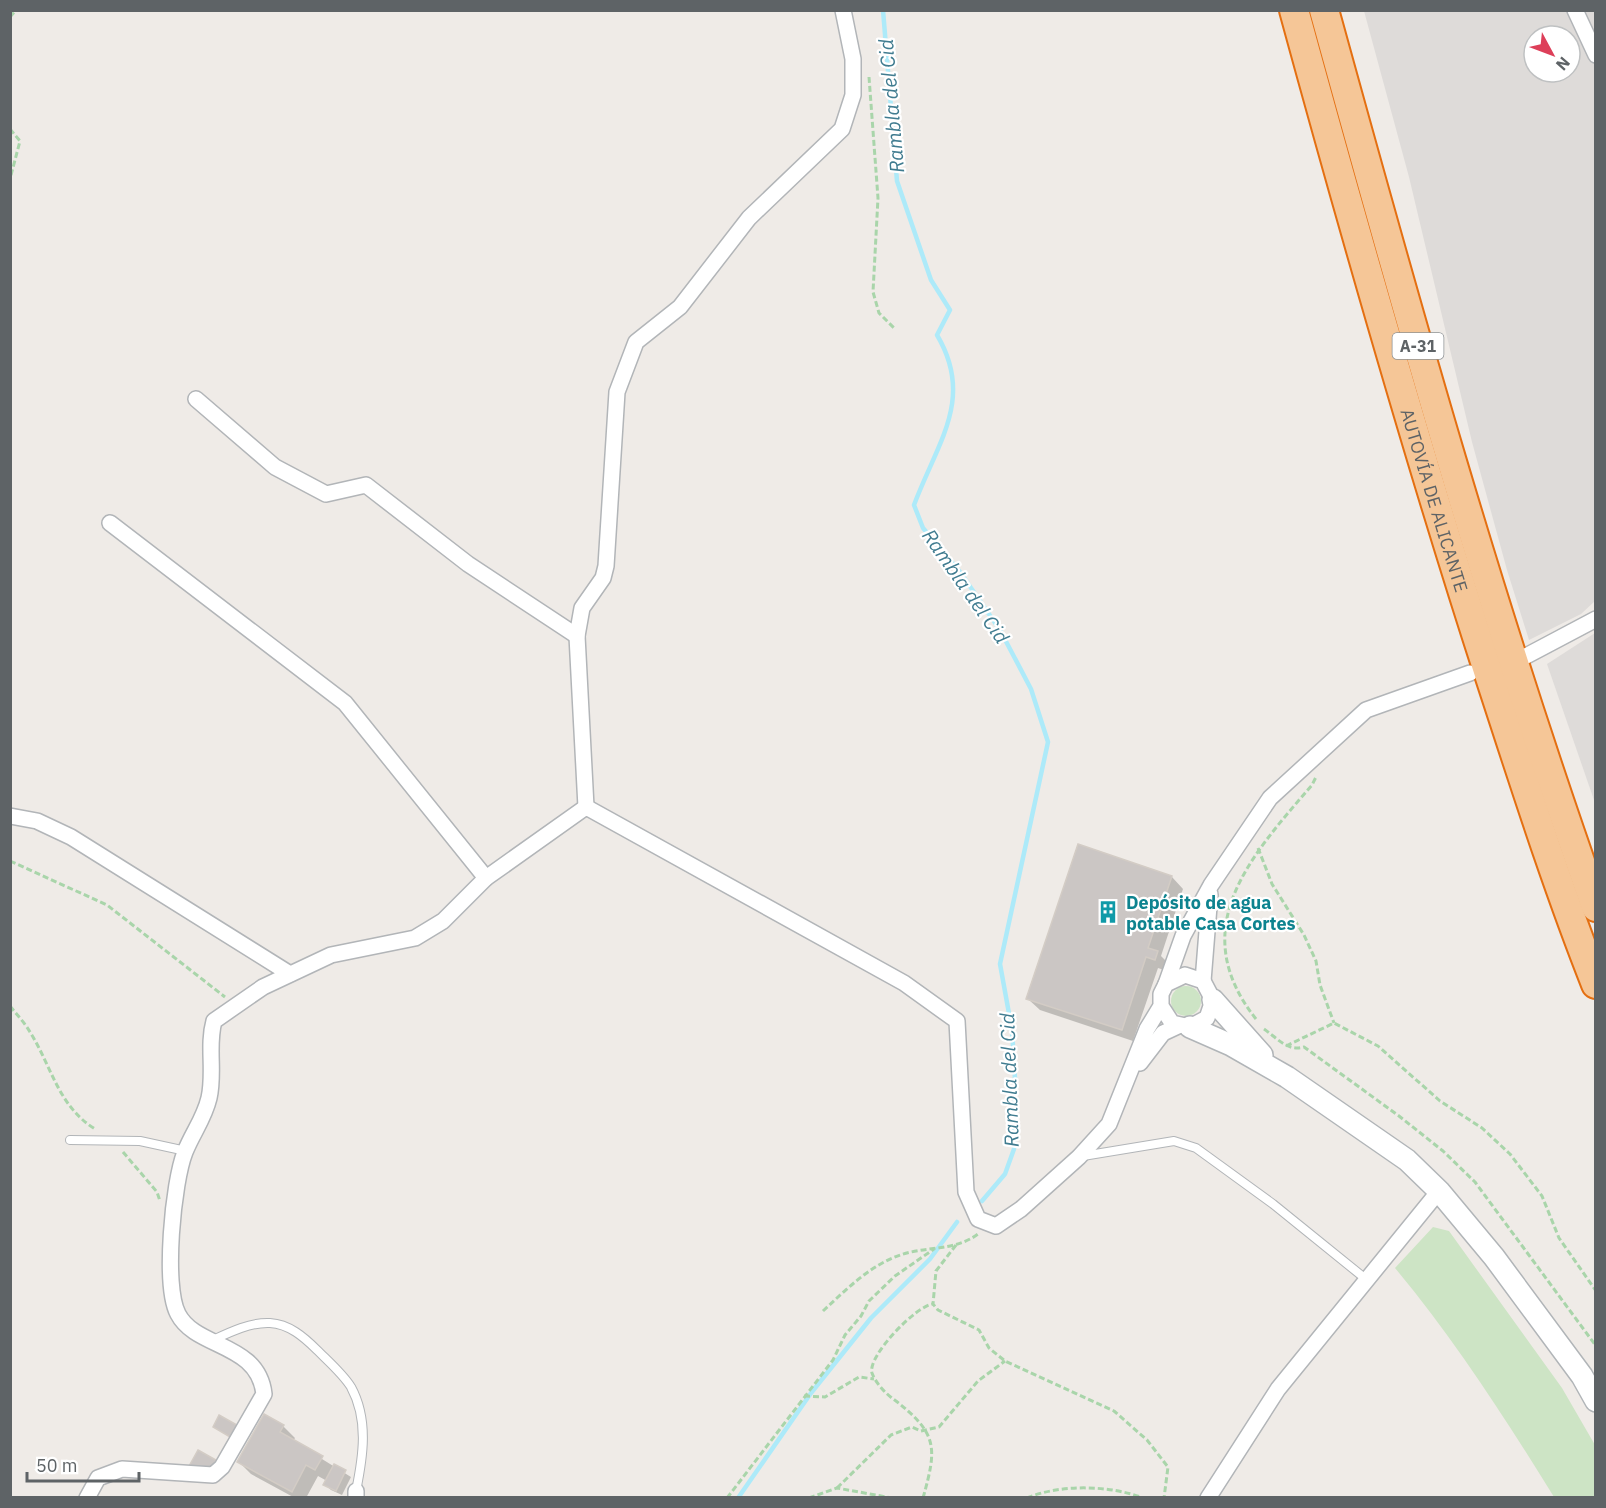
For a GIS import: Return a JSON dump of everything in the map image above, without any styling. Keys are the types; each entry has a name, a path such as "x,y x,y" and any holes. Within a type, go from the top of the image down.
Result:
{"highway":[{"name":"AUTOVÍA DE ALICANTE","path":"1294,10 1371,290 1452,561 1520,771 1596,984"},
{"name":"AUTOVÍA DE ALICANTE","path":"1324,10 1399,281 1502,632 1596,907"},
{"path":"1573,844 1596,869"}],"street":[{"path":"586,807 577,636 582,608 603,578 606,566 617,392 636,342 680,307 749,218 842,129 853,95 853,59 843,10"},
{"path":"1575,10 1596,55"},
{"path":"196,399 275,467 326,494 366,485 468,564 577,636"},
{"path":"110,523 345,703 486,878"},
{"path":"1526,656 1596,619"},
{"path":"1470,673 1366,710 1270,798 1211,885 1183,936 1161,994 1161,1006 1167,1019 1231,1045 1287,1077 1407,1160 1439,1191 1500,1266 1581,1376 1596,1401"},
{"path":"87,1497 99,1478 122,1469 213,1475 222,1467 264,1394 263,1384 251,1366 234,1350 194,1334 177,1314 174,1297 171,1271 173,1218 178,1176 186,1151 202,1123 209,1095 209,1038 214,1021 235,1004 331,955 415,938 443,921 486,878 586,807"},
{"path":"586,807 904,983 957,1021 966,1192 978,1219 996,1226 1021,1209 1079,1157 1109,1124 1125,1089 1147,1029 1161,1006"},
{"path":"10,816 37,821 71,837 290,974"},
{"path":"1125,1089 1146,1053 1163,1033 1207,1018 1205,932 1211,885"},
{"path":"1166,984 1185,975 1208,990 1255,1048 1287,1077"},
{"path":"1208,1497 1278,1389 1439,1191"}],"lane":[{"path":"70,1140 140,1141 186,1151"},
{"path":"1079,1157 1174,1141 1196,1148 1273,1204 1367,1280"},
{"path":"213,1340 247,1326 270,1323 288,1327 297,1333 332,1366 350,1387 360,1414 364,1446 356,1494"}],"path":[{"path":"10,17 16,10"},
{"path":"853,59 866,68 872,87 871,123 878,198 873,292 879,313 895,329"},
{"path":"10,129 20,141 10,179"},
{"path":"1316,775 1312,785 1258,848 1235,891 1227,916 1224,948 1231,977 1242,1001 1262,1027 1286,1046 1295,1050 1304,1047 1399,1116 1451,1158 1501,1215 1596,1346"},
{"path":"1258,848 1272,884 1304,935 1316,961 1320,985 1334,1023 1378,1046 1440,1101 1482,1128 1510,1154 1542,1196 1559,1238 1596,1291"},
{"path":"10,861 107,905 235,1004"},
{"path":"10,1006 31,1033 66,1102 78,1118 115,1141 157,1192 160,1202"},
{"path":"1286,1046 1334,1023"},
{"path":"823,1311 879,1264 910,1252 969,1241 991,1224"},
{"path":"933,1305 936,1271 956,1245"},
{"path":"728,1497 833,1360 845,1335 861,1316 869,1301 895,1276 934,1249"},
{"path":"933,1305 944,1315 979,1330 989,1348 1005,1361 1114,1411 1136,1429 1168,1467 1164,1497"},
{"path":"923,1497 933,1452 926,1430 889,1397 872,1372 872,1363 879,1350 919,1309 933,1305"},
{"path":"809,1497 837,1488 891,1435 912,1427 926,1430 939,1427 978,1381 1005,1361"},
{"path":"804,1396 825,1397 859,1377 876,1380"},
{"path":"837,1488 892,1497"},
{"path":"1027,1497 1055,1490 1079,1489 1116,1491 1143,1497"}],"shaded area":[{"path":"1364,11 1595,11 1595,601 1581,614 1529,640 1472,442 1409,177"},
{"path":"1595,633 1595,803 1547,664"}],"green space":[{"path":"1186,986 1197,990 1201,1001 1197,1012 1186,1016 1175,1012 1171,1001 1175,990"},
{"path":"1433,1227 1449,1231 1562,1388 1595,1445 1595,1497 1554,1497 1479,1380 1395,1268"}],"building":[{"name":"Depósito de agua potable Casa Cortes","path":"1078,844 1172,876 1148,948 1158,951 1155,960 1146,957 1122,1030 1026,999"},
{"path":"264,1414 284,1425 280,1432 323,1456 315,1470 306,1465 292,1492 237,1462"},
{"path":"219,1415 237,1425 230,1437 213,1427"},
{"path":"198,1450 216,1460 211,1469 188,1468"},
{"path":"334,1464 346,1470 336,1491 323,1485"}],"waterway":[{"name":"Rambla del Cid","path":"883,10 897,181 931,280 950,310 937,335 948,358 953,380 952,401 941,441 914,505 923,528 960,572 1000,630 1031,689 1048,742 1000,964 1012,1030 1015,1079 1014,1149 1005,1174 982,1201"},
{"name":"Rambla del Cid","path":"738,1498 811,1393 871,1318 930,1259 957,1222"}],"place":[{"name":"Depósito de agua potable Casa Cortes","path":"1108,912"}]}
